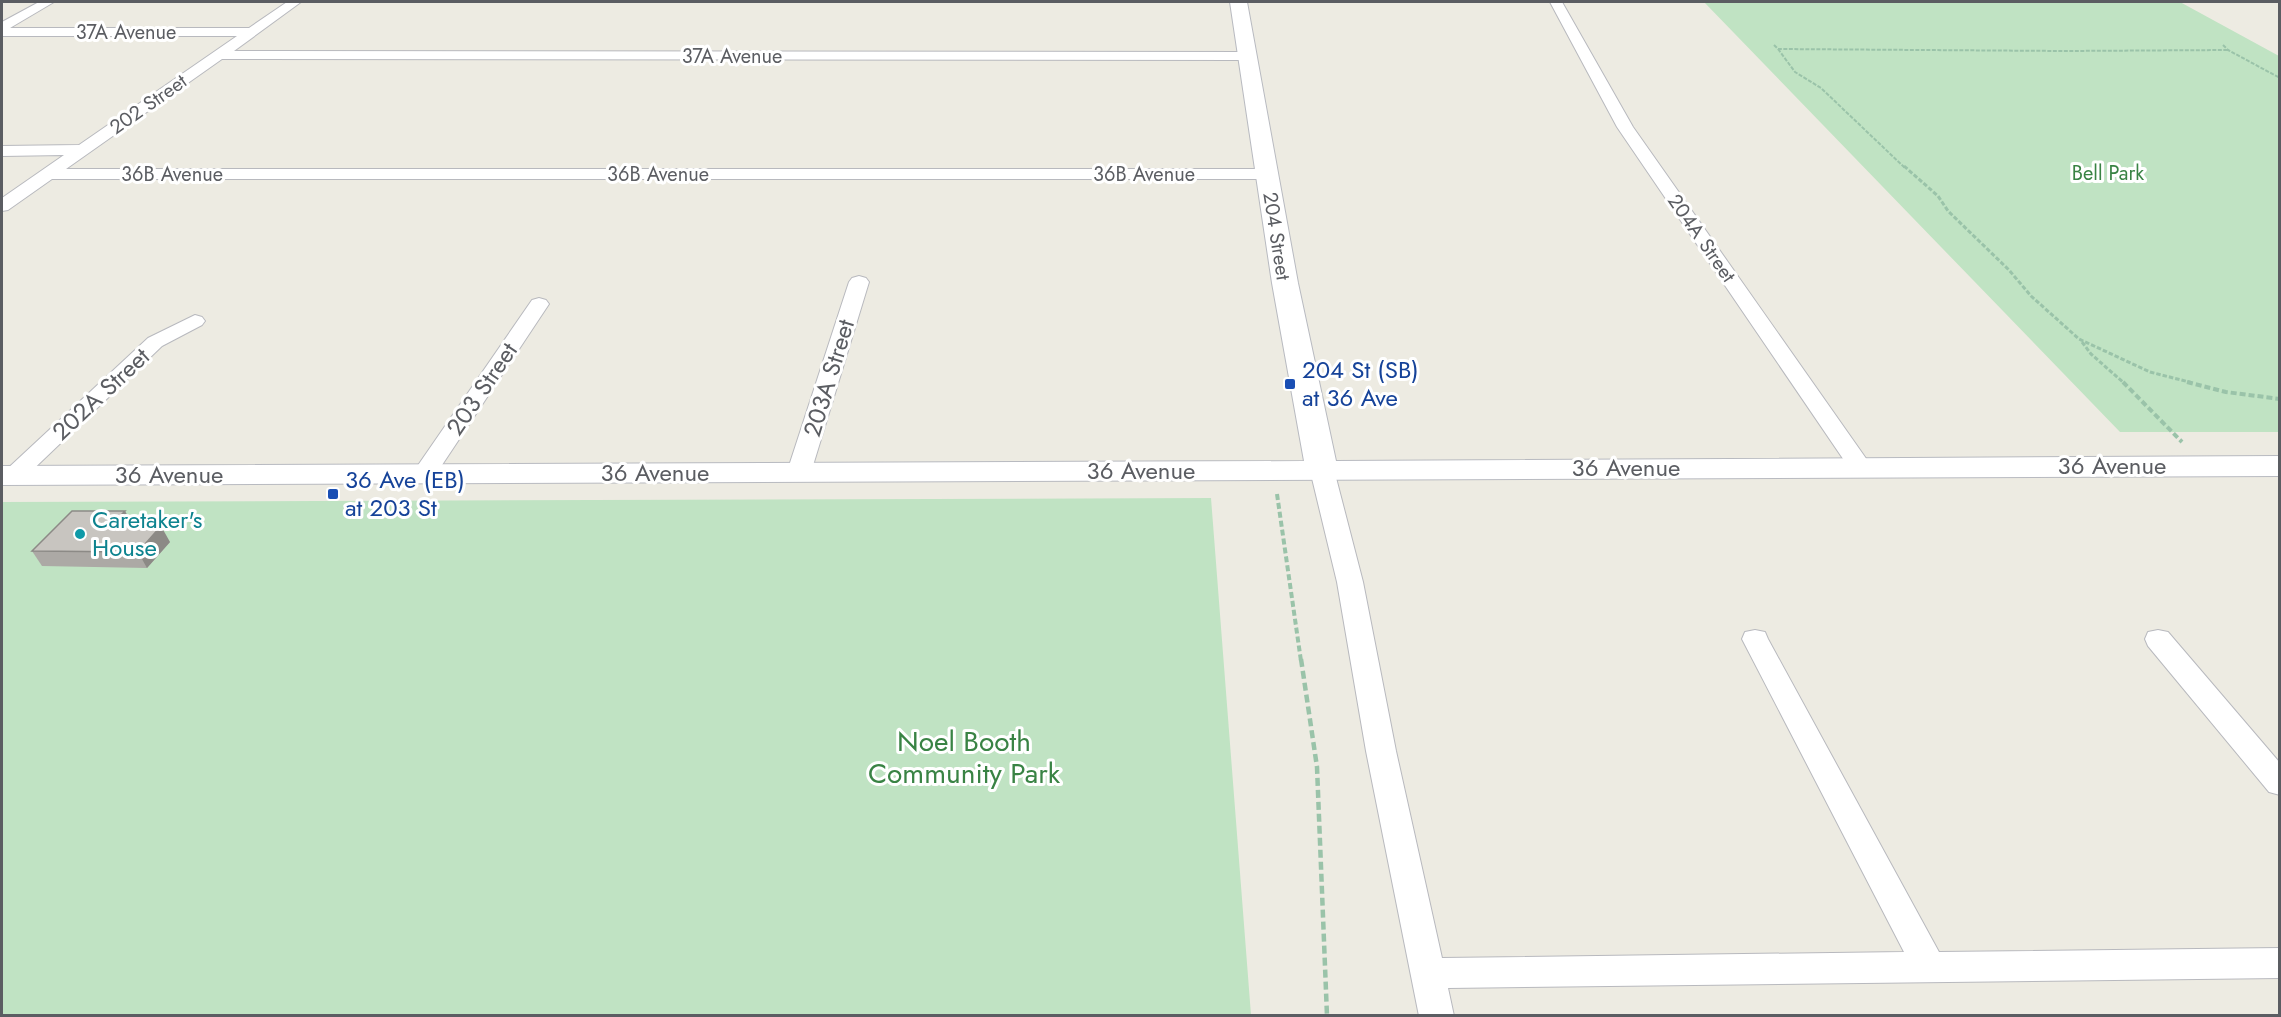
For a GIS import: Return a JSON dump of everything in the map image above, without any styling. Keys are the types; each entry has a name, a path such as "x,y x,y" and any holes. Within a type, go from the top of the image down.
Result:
{"main road":[{"name":"204 Street","path":"1238,2 1303,384 1322,470"},
{"name":"36 Avenue","path":"7,476 2280,466"}],"street":[{"path":"2,27 48,2"},
{"name":"202 Street","path":"2,206 295,2"},
{"name":"204A Street","path":"1556,2 1625,127 1860,467"},
{"name":"37A Avenue","path":"2,32 251,32"},
{"name":"37A Avenue","path":"218,55 1247,56"},
{"path":"2,150 81,150"},
{"name":"36B Avenue","path":"48,174 1268,174"},
{"name":"203A Street","path":"799,472 859,282"},
{"name":"203 Street","path":"424,474 539,304"},
{"name":"202A Street","path":"7,476 155,342 195,321"},
{"path":"1322,470 1350,582 1381,751 1437,1016"},
{"path":"1755,639 1929,966"},
{"path":"2158,639 2280,784"},
{"path":"1429,973 2280,963"}],"path":[{"path":"1774,45 1795,72 1821,88 1887,152 1938,196 1948,211 2009,270 2031,296 2079,339 2150,372 2226,392 2280,399"},
{"path":"2223,45 2228,50 2280,78"},
{"path":"1778,49 2038,52 2228,50"},
{"path":"2079,339 2091,354 2139,396 2206,466"},
{"path":"1273,470 1317,767 1328,1016"}],"green space":[{"name":"Bell Park","path":"1704,2 2180,2 2279,56 2279,432 2120,432"},
{"name":"Noel Booth Community Park","path":"1211,498 1251,1015 2,1015 2,502"}],"building":[{"path":"72,511 125,511 111,525 161,526 138,552 32,551"}],"place":[{"name":"204 St (SB) at 36 Ave","path":"1290,384"},
{"name":"36 Ave (EB) at 203 St","path":"333,494"},
{"name":"Caretaker's House","path":"80,534"}]}
